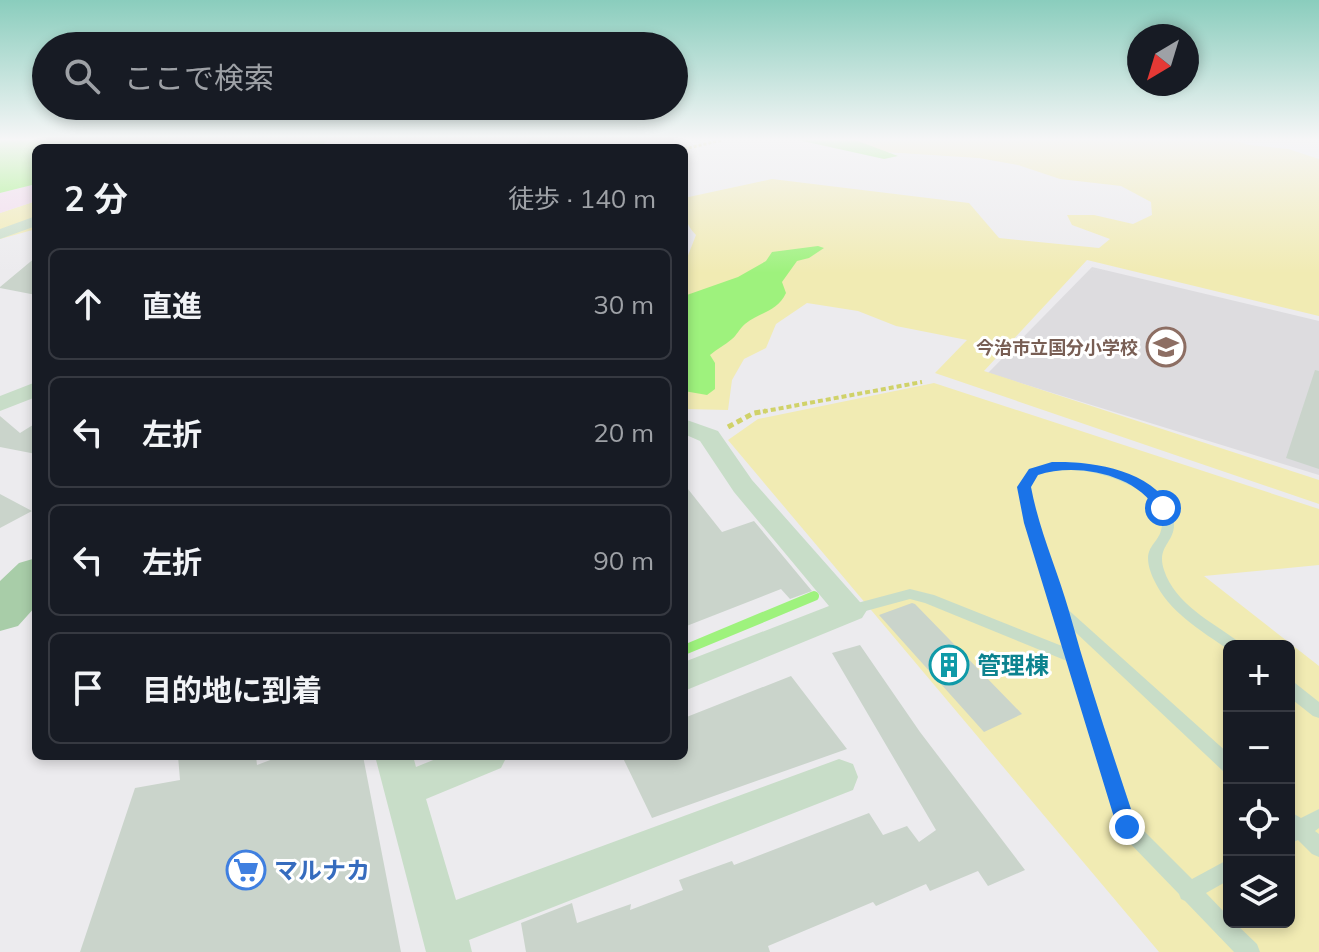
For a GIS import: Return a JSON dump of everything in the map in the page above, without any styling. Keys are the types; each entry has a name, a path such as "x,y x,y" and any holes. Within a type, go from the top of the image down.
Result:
{"main road":[{"path":"0,612 32,579"}],"street":[{"path":"0,234 32,222"},
{"path":"0,404 32,391"},
{"path":"688,675 851,610 697,431"},
{"path":"467,760 399,773 446,940 839,777"}],"lane":[{"path":"1227,640 1168,593 1156,567 1154,552 1169,521 1158,497 1105,470 1078,465 1052,466 1033,472 1024,487 1031,523 1127,827 1249,952"},
{"path":"851,610 910,594 1071,656"},
{"path":"1060,609 1223,759"},
{"path":"1295,693 1319,711"},
{"path":"1295,827 1319,818"},
{"path":"1295,830 1319,847"},
{"path":"1188,892 1223,872"}],"path":[{"path":"697,431 754,413 922,382"}],"shaded area":[{"path":"0,184 32,184 32,185 0,193"},
{"path":"747,184 817,184 969,203 999,238 1099,248 1110,239 1072,225 1067,215 1094,215 1133,224 1152,215 1151,202 1121,186 1107,184 1319,184 1319,316 1087,260 984,371 1319,480 1319,504 935,373 967,340 896,326 858,311 807,303 776,324 766,348 744,359 732,380 728,410 688,409 688,255 696,235 688,224 688,197"},
{"path":"32,202 32,230 0,239 0,213"},
{"path":"818,246 824,248 809,258 797,261 782,282 786,293 778,304 745,324 732,339 710,355 715,363 715,389 707,395 688,392 688,295 738,277 766,261 772,252"},
{"name":"今治市立国分小学校","path":"1092,267 1319,321 1319,475 988,373"},
{"path":"934,383 1319,509 1319,565 1204,576 1286,640 1223,640 1223,928 1295,928 1295,647 1319,666 1319,952 1159,952 728,440 758,419"}],"sand":[{"path":"32,185 32,202 0,213 0,193"}],"building":[{"path":"32,260 32,294 0,287"},
{"path":"1315,370 1319,371 1319,469 1286,458"},
{"path":"0,416 20,433 32,426 32,453 0,447"},
{"path":"688,489 722,532 754,521 812,591 790,599 781,589 688,625"},
{"path":"0,494 32,511 0,528"},
{"name":"管理棟","path":"912,603 1022,714 984,732 879,615"},
{"path":"860,645 920,732 1025,870 988,886 978,871 930,891 926,884 876,906 873,902 768,946 770,952 526,952 521,923 572,903 577,923 631,904 630,910 683,890 679,880 732,861 734,865 869,813 883,835 907,826 919,842 936,830 832,653"},
{"path":"791,676 847,749 652,818 624,760 688,760 688,716"},
{"name":"マルナカ","path":"178,760 256,760 257,765 270,760 364,760 401,952 80,952 135,788 180,780"}],"waterway":[{"path":"688,648 814,596"}],"place":[{"name":"今治市立国分小学校","path":"1166,347"},
{"name":"管理棟","path":"949,665"},
{"name":"マルナカ","path":"246,870"}],"route":[{"path":"1127,827 1071,656 1060,609 1031,523 1024,487 1033,472 1052,466 1078,465 1105,470 1134,483 1158,497 1163,508"}]}
